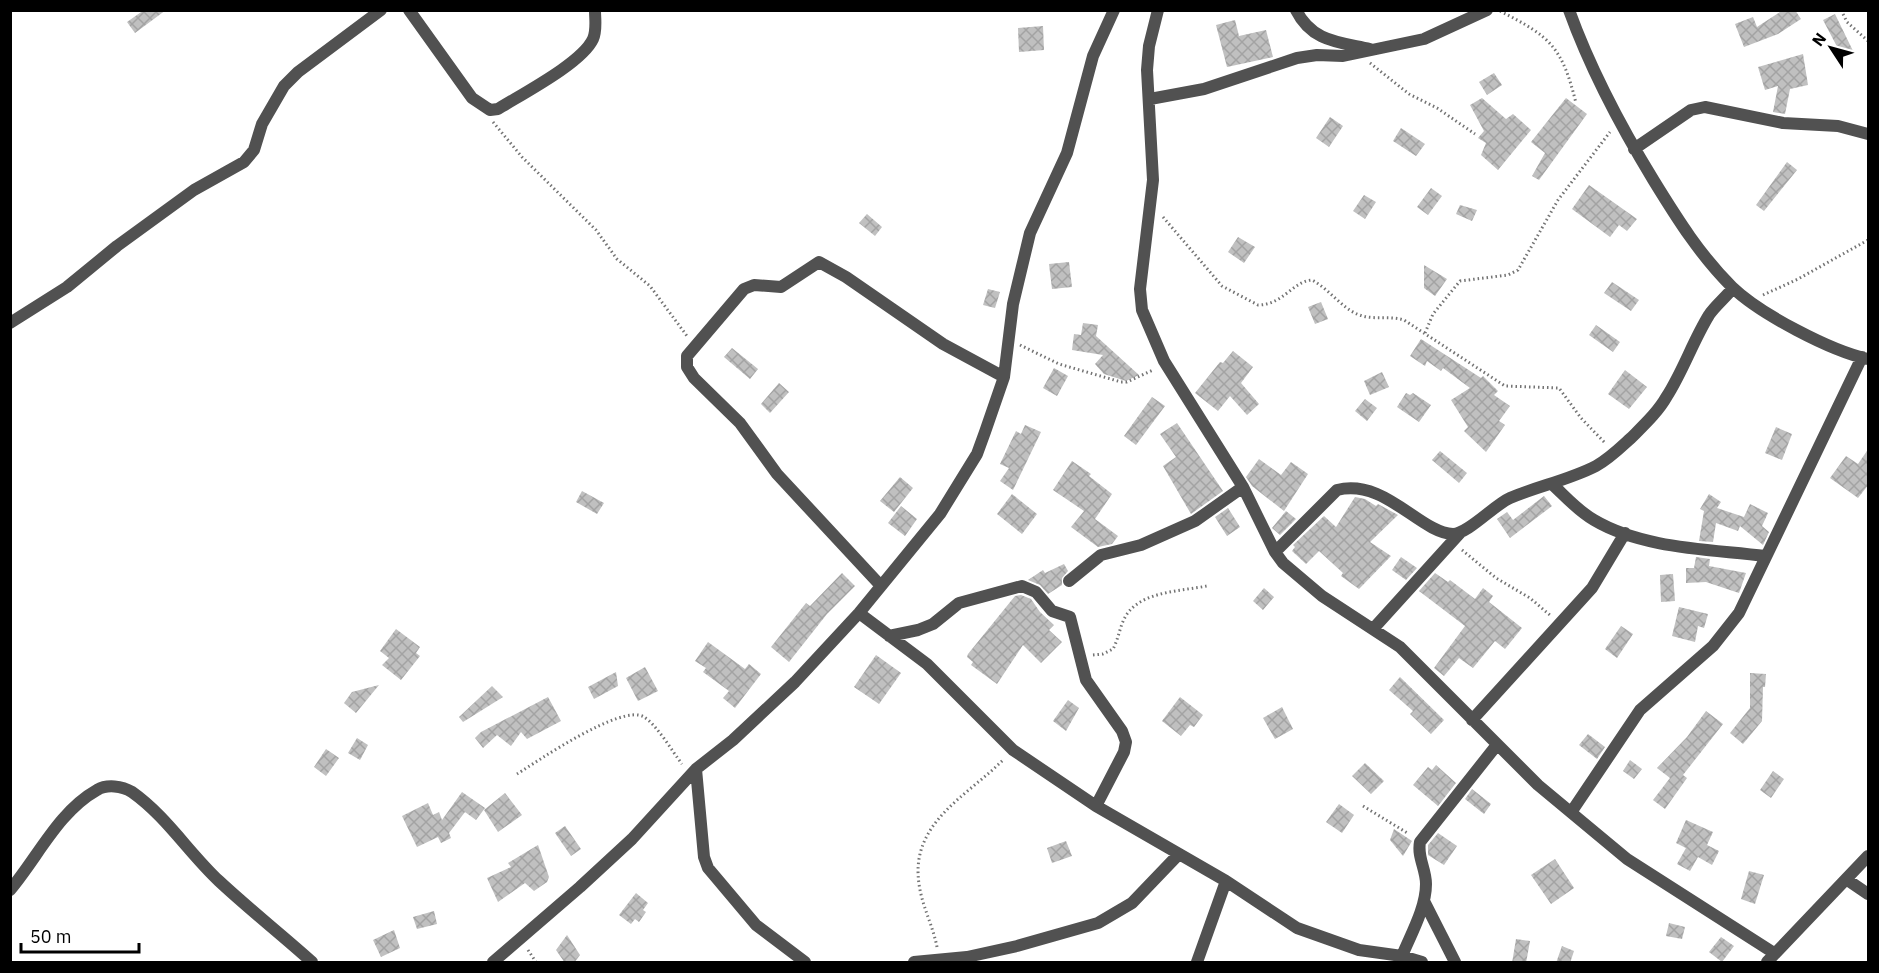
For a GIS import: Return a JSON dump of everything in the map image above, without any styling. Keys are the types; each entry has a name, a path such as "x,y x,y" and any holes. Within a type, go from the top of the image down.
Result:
{"street":[{"path":"10,323 67,287 117,246 194,190 244,162 254,150 262,124 284,86 298,72 381,10"},
{"path":"409,10 472,98 490,110 498,109 556,74 586,49 596,30 595,10"},
{"path":"493,963 632,839 693,772 733,740 787,689 859,613 940,514 977,454 1004,377 1015,295 1030,233 1067,153 1087,74 1114,10"},
{"path":"1158,10 1149,46 1147,70 1150,99 1151,205 1140,289 1142,310 1166,364 1244,487 1275,552 1303,581 1400,647 1496,746 1538,785 1627,859 1770,958 1869,856"},
{"path":"1296,10 1304,26 1320,37 1375,51"},
{"path":"1150,99 1204,89 1297,58 1375,51 1436,35 1487,10"},
{"path":"1569,10 1585,52 1634,149 1678,223 1733,288 1813,339 1865,358 1765,556 1739,613 1713,646 1640,710 1572,811"},
{"path":"1634,149 1691,110 1706,106 1783,123 1838,126 1869,134"},
{"path":"881,586 777,474 740,423 694,378 687,367 687,360 694,346 744,289 754,285 781,287 819,262 846,277 943,344 1004,377"},
{"path":"1373,629 1455,537 1509,498 1596,466 1615,453 1650,420 1667,398 1708,316 1733,288"},
{"path":"1552,484 1593,519 1625,533 1661,543 1765,556"},
{"path":"1069,581 1101,555 1140,545 1196,521 1244,487"},
{"path":"1275,552 1330,494 1343,488 1388,498 1437,529 1455,537"},
{"path":"1472,720 1592,588 1625,533"},
{"path":"889,636 918,630 933,624 959,603 1022,586 1031,588 1052,610 1070,617 1086,680 1122,731 1126,742 1124,752 1096,806"},
{"path":"859,613 927,664 1013,750 1096,806 1226,881 1297,928 1359,950 1402,956 1422,963"},
{"path":"1402,956 1424,901 1426,879 1419,854 1420,842 1496,746"},
{"path":"693,772 704,857 708,868 759,928 805,963"},
{"path":"10,890 57,826 79,803 98,789 123,788 134,794 167,825 218,880 312,963"},
{"path":"914,963 967,957 1017,946 1098,923 1132,903 1178,855"},
{"path":"1846,879 1869,894"},
{"path":"1197,963 1226,881"},
{"path":"1424,901 1455,963"}],"path":[{"path":"1498,10 1552,43 1569,75 1576,103"},
{"path":"1841,10 1846,22 1869,40"},
{"path":"1356,54 1388,75 1409,94 1437,108 1475,134"},
{"path":"481,106 522,157 596,230 617,259 650,286 694,346"},
{"path":"1425,333 1433,314 1460,281 1508,275 1518,270 1558,200 1586,167 1618,120"},
{"path":"1151,205 1191,247 1200,262 1222,286 1258,305 1280,300 1305,281 1312,280 1356,314 1375,319 1400,319 1505,386 1559,388 1581,418 1615,453"},
{"path":"1750,300 1789,284 1869,240"},
{"path":"1010,340 1059,364 1121,382 1127,382 1166,364"},
{"path":"1455,537 1496,578 1530,598 1560,624"},
{"path":"1079,654 1109,652 1115,644 1127,613 1143,600 1207,586"},
{"path":"517,774 606,722 632,714 646,718 693,772"},
{"path":"940,959 919,882 921,852 926,837 938,817 1013,750"},
{"path":"1363,806 1420,842"}],"building":[{"path":"144,10 166,10 135,33 127,22"},
{"path":"1783,10 1795,10 1801,19 1778,34 1744,47 1735,24 1753,17 1757,27"},
{"path":"1835,14 1854,53 1843,58 1823,20"},
{"path":"1235,20 1239,36 1266,30 1273,57 1227,67 1216,25"},
{"path":"1043,26 1044,50 1019,52 1018,28"},
{"path":"1803,54 1808,85 1790,89 1785,114 1773,112 1778,86 1765,90 1758,67"},
{"path":"1494,73 1502,85 1487,95 1479,82"},
{"path":"1482,98 1506,119 1513,114 1531,130 1498,170 1481,155 1486,143 1478,138 1484,131 1470,105"},
{"path":"1566,98 1587,114 1539,180 1532,176 1545,153 1531,142"},
{"path":"1330,117 1343,126 1329,147 1316,138"},
{"path":"1401,128 1425,144 1416,156 1393,141"},
{"path":"1787,162 1797,170 1764,211 1756,205"},
{"path":"1589,185 1637,219 1627,231 1619,225 1610,237 1572,209"},
{"path":"1431,188 1442,196 1428,215 1417,207"},
{"path":"1364,195 1376,202 1365,219 1353,211"},
{"path":"1460,205 1477,210 1472,221 1456,214"},
{"path":"867,214 882,227 875,236 859,223"},
{"path":"1238,237 1255,247 1244,263 1228,252"},
{"path":"1069,262 1072,287 1052,289 1049,264"},
{"path":"1424,265 1447,279 1435,296 1424,288"},
{"path":"1612,282 1639,300 1631,311 1604,293"},
{"path":"988,289 1000,292 995,308 983,305"},
{"path":"1321,302 1328,319 1315,324 1308,307"},
{"path":"1083,323 1098,325 1096,336 1139,375 1126,381 1104,374 1095,364 1103,355 1072,350 1074,334 1081,335"},
{"path":"1596,325 1620,342 1613,352 1589,335"},
{"path":"1421,339 1481,378 1483,376 1498,391 1494,395 1510,406 1499,421 1505,425 1486,452 1464,431 1468,427 1451,400 1470,388 1443,368 1441,371 1427,361 1425,366 1410,356"},
{"path":"732,348 758,369 750,379 724,357"},
{"path":"1233,351 1253,367 1241,383 1259,404 1247,415 1230,396 1218,411 1195,393 1220,362 1223,363"},
{"path":"1054,368 1068,376 1057,396 1043,388"},
{"path":"1625,370 1647,387 1629,409 1608,394"},
{"path":"1382,372 1389,387 1370,395 1364,381"},
{"path":"779,383 789,392 770,413 761,404"},
{"path":"1406,393 1410,395 1413,393 1431,405 1419,422 1397,407"},
{"path":"1152,397 1165,406 1136,445 1124,436"},
{"path":"1365,399 1377,408 1367,421 1355,411"},
{"path":"1177,423 1223,491 1191,514 1163,466 1176,457 1160,434"},
{"path":"1025,425 1041,432 1013,490 1000,481 1009,468 1000,464 1016,431 1021,434"},
{"path":"1776,427 1792,434 1782,460 1765,453"},
{"path":"1869,448 1869,484 1858,498 1830,478 1846,456 1858,464"},
{"path":"1440,451 1467,473 1459,483 1432,460"},
{"path":"1259,459 1281,475 1291,462 1308,474 1284,511 1252,486 1246,477"},
{"path":"1072,461 1091,474 1089,476 1112,494 1095,519 1118,536 1112,544 1098,547 1071,527 1084,511 1053,490"},
{"path":"900,477 913,488 894,512 880,501"},
{"path":"582,491 604,503 597,514 576,502"},
{"path":"1012,494 1037,514 1022,534 997,514"},
{"path":"1709,494 1721,502 1717,508 1744,517 1750,504 1768,513 1762,526 1769,532 1763,545 1740,526 1738,531 1716,523 1713,542 1699,541 1704,511 1700,509"},
{"path":"1544,496 1552,506 1510,538 1497,519 1507,512 1513,520"},
{"path":"1355,497 1365,499 1376,506 1378,504 1398,515 1370,542 1391,556 1359,589 1341,576 1343,573 1319,551 1306,564 1292,551 1295,547 1293,545 1324,516 1336,527"},
{"path":"901,506 917,519 905,536 888,523"},
{"path":"1228,508 1240,527 1227,536 1215,517"},
{"path":"1286,511 1296,519 1280,535 1272,528"},
{"path":"1401,557 1417,568 1406,580 1392,570"},
{"path":"1696,557 1710,559 1709,566 1746,573 1739,593 1706,582 1686,583 1686,568 1694,568"},
{"path":"1064,564 1068,571 1062,578 1062,585 1048,594 1040,585 1028,580 1043,570 1045,573"},
{"path":"842,573 855,586 827,614 789,662 771,647 806,603 810,606"},
{"path":"1435,573 1448,582 1450,580 1475,599 1483,588 1493,596 1489,602 1522,628 1505,649 1495,641 1473,668 1459,658 1444,676 1434,668 1465,626 1419,591"},
{"path":"1673,574 1675,601 1661,602 1660,575"},
{"path":"1264,588 1274,597 1263,610 1253,601"},
{"path":"1021,595 1031,599 1040,612 1054,625 1049,630 1062,642 1041,663 1023,645 997,684 971,665 973,662 967,657 1015,596"},
{"path":"1679,607 1708,614 1704,628 1698,626 1695,642 1672,636"},
{"path":"1621,626 1633,634 1617,658 1605,649"},
{"path":"396,629 420,647 416,653 420,656 401,680 382,665 389,658 380,651"},
{"path":"708,642 745,669 749,664 761,674 735,708 723,698 729,691 703,672 706,668 695,661"},
{"path":"876,655 901,673 879,704 854,687"},
{"path":"645,667 658,691 638,701 626,678"},
{"path":"616,672 618,686 594,699 588,687"},
{"path":"1750,673 1766,674 1765,687 1763,687 1762,721 1743,744 1730,733 1750,708"},
{"path":"1400,677 1444,720 1431,734 1410,714 1413,711 1389,690"},
{"path":"379,685 356,713 344,703 352,692"},
{"path":"492,686 503,697 463,722 459,717"},
{"path":"548,697 561,721 527,739 521,732 511,746 497,735 483,748 475,738 481,732"},
{"path":"1180,697 1203,715 1194,727 1190,725 1181,736 1162,721"},
{"path":"1068,700 1079,708 1066,731 1053,721"},
{"path":"1282,707 1293,729 1275,739 1263,718"},
{"path":"1706,711 1723,724 1683,775 1687,778 1665,809 1653,800 1670,778 1657,768 1687,737"},
{"path":"1588,734 1605,747 1597,759 1579,745"},
{"path":"357,738 368,745 360,760 348,753"},
{"path":"326,749 339,758 326,776 314,767"},
{"path":"1630,760 1642,769 1634,779 1623,771"},
{"path":"1365,763 1384,781 1371,794 1352,776"},
{"path":"1436,765 1456,783 1438,806 1413,785 1428,767 1432,770"},
{"path":"1773,771 1784,779 1771,798 1760,790"},
{"path":"1472,789 1491,804 1484,814 1465,799"},
{"path":"462,792 485,808 476,820 465,812 449,833 451,838 441,843 438,837 417,847 402,816 428,803 433,815 439,812 442,820"},
{"path":"505,793 522,815 498,832 484,810"},
{"path":"1339,804 1354,815 1342,833 1326,822"},
{"path":"1686,820 1713,832 1707,845 1719,851 1712,865 1698,857 1690,871 1677,864 1686,848 1676,843"},
{"path":"565,826 581,849 571,856 555,833"},
{"path":"1394,829 1412,841 1403,856 1390,840"},
{"path":"1438,833 1457,846 1444,865 1428,855 1428,845"},
{"path":"1066,841 1072,856 1052,863 1047,848"},
{"path":"538,845 549,877 547,882 534,891 525,883 498,902 487,878 511,867 508,863"},
{"path":"1555,859 1574,888 1551,904 1531,875"},
{"path":"1749,871 1764,875 1755,904 1741,899"},
{"path":"636,893 648,903 643,910 646,912 639,922 635,919 631,924 619,915"},
{"path":"434,911 437,924 417,929 413,917"},
{"path":"1669,923 1685,927 1682,939 1666,936"},
{"path":"394,930 400,948 381,957 373,940"},
{"path":"567,935 580,955 574,963 565,963 556,950"},
{"path":"1721,937 1734,946 1722,962 1709,952"},
{"path":"1516,939 1530,941 1526,963 1512,963"},
{"path":"1562,946 1574,951 1570,963 1556,963"}]}
